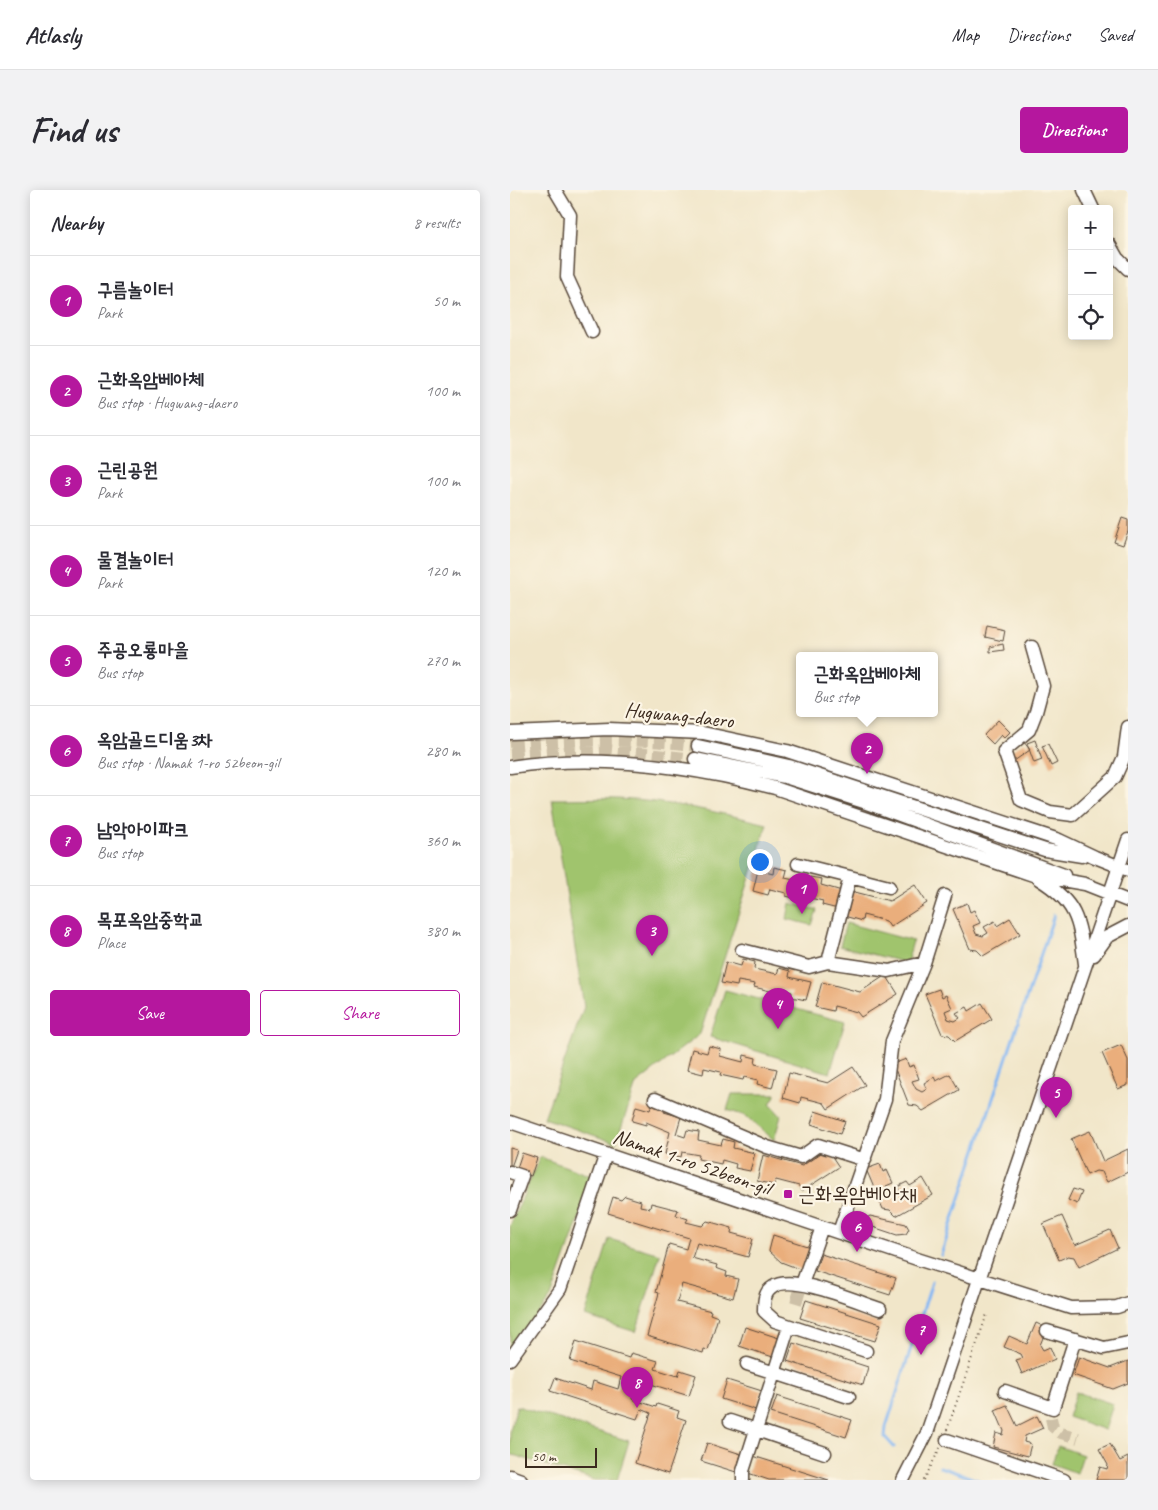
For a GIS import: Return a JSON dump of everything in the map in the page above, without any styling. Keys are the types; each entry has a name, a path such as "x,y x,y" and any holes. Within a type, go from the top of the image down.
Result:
{"street":[{"path":"555,190 570,215 567,277 592,332"},
{"path":"1084,190 1091,205"},
{"path":"1112,250 1117,258 1128,269"},
{"path":"1032,647 1042,686 1036,712 1029,730 1004,751 1021,800 1050,812 1073,815 1115,778 1124,756 1128,727"},
{"name":"Hugwang-daero","path":"510,733 609,729 703,733 786,751 1059,840 1123,868"},
{"name":"Hugwang-daero","path":"1085,884 1039,864 855,799 785,777 696,753 789,766 1044,850 1095,857"},
{"name":"Hugwang-daero","path":"510,767 545,762 630,764 702,771 775,788 1033,875 1112,888 1128,901"},
{"path":"904,1480 927,1433 978,1278 1112,888 1123,868 1128,840"},
{"path":"798,864 888,887"},
{"path":"1033,875 1059,891 1072,909 1080,930 1085,967"},
{"path":"828,962 850,877"},
{"path":"839,1232 885,1099 892,1041 924,962 945,896"},
{"path":"1085,967 1106,937 1128,926"},
{"path":"742,950 809,967 828,962 889,971 924,962"},
{"path":"655,1099 767,1147 801,1157 818,1144 865,1160"},
{"name":"Namak 1-ro 52beon-gil","path":"510,1122 951,1271 978,1278"},
{"path":"510,1359 560,1288 606,1154"},
{"path":"510,1210 516,1174"},
{"path":"802,1284 822,1227"},
{"path":"978,1278 1071,1308 1117,1307 1128,1303"},
{"path":"866,1351 775,1321 764,1311 764,1298 772,1287 786,1282 802,1284 880,1309"},
{"path":"743,1480 743,1471 788,1326"},
{"path":"1047,1331 1104,1348 1128,1343"},
{"path":"1005,1391 1052,1413 1076,1339"},
{"path":"747,1364 849,1397"},
{"path":"730,1421 826,1453"},
{"path":"944,1442 1064,1480"},
{"path":"510,1476 521,1480"}],"path":[{"path":"924,1480 944,1442 986,1314"}],"green space":[{"path":"552,799 610,799 655,802 712,811 767,824 700,1034 636,1084 616,1143 544,1118 584,1007"},
{"path":"790,903 817,910 812,925 787,919"},
{"path":"846,923 913,941 907,963 840,946"},
{"path":"725,990 845,1022 830,1073 710,1037"},
{"path":"732,1094 776,1094 770,1104 781,1116 774,1140 746,1116 727,1110"},
{"path":"540,1157 594,1177 551,1297 510,1353 510,1226"},
{"path":"609,1239 660,1254 636,1332 585,1316"},
{"path":"1076,1392 1113,1404 1105,1430 1068,1417"},
{"path":"517,1406 629,1441 617,1480 594,1480 510,1454 510,1430"},
{"path":"1058,1446 1083,1455 1077,1473 1052,1464"}],"building":[{"path":"1122,518 1128,520 1128,531 1123,545 1114,542"},
{"path":"987,626 1005,630 1003,641 985,637"},
{"path":"1003,644 1004,650 990,652 990,647"},
{"path":"998,720 1010,732 1004,738 1001,735 993,744 984,735"},
{"path":"1035,740 1042,760 1034,763 1027,743"},
{"path":"1024,742 1030,750 1014,761 1008,753"},
{"path":"1048,744 1057,763 1051,766 1042,746"},
{"path":"774,867 787,870 785,878 808,883 810,877 822,879 821,885 842,891 838,909 822,905 823,901 810,898 809,902 786,896 786,893 770,889 768,895 753,891 758,870 773,874"},
{"path":"915,885 927,903 890,927 886,921 863,915 862,921 844,916 851,891 890,901"},
{"path":"967,903 970,912 974,910 980,923 973,926 976,934 983,936 988,933 984,927 995,921 997,926 1010,918 1020,934 983,956 977,950 970,949 953,909"},
{"path":"743,959 755,962 754,969 777,974 779,968 790,971 789,977 811,982 806,1000 791,997 792,992 778,989 778,993 754,987 755,984 738,981 737,986 721,983 726,962 741,966"},
{"path":"886,975 898,994 861,1017 857,1012 834,1006 833,1011 815,1007 822,982 860,992"},
{"path":"939,989 942,997 946,995 952,1008 945,1011 948,1019 955,1021 960,1018 956,1013 967,1007 969,1011 982,1003 992,1019 955,1041 949,1035 942,1034 925,994"},
{"path":"1121,1045 1128,1060 1128,1085 1118,1089 1102,1053"},
{"path":"709,1046 721,1049 720,1056 743,1062 744,1055 756,1058 755,1064 777,1069 772,1088 757,1084 758,1080 744,1077 743,1080 720,1075 721,1072 704,1068 703,1074 687,1070 692,1049 707,1053"},
{"path":"906,1059 909,1067 914,1065 919,1079 912,1081 916,1089 922,1092 927,1089 924,1083 934,1077 936,1081 950,1074 959,1090 923,1111 917,1106 909,1105 893,1064"},
{"path":"853,1067 865,1085 828,1109 824,1103 801,1097 800,1103 783,1098 789,1073 828,1083"},
{"path":"652,1103 666,1107 664,1112 681,1117 676,1134 685,1137 687,1130 699,1132 698,1140 721,1145 723,1139 734,1142 733,1148 755,1153 750,1171 735,1168 736,1164 722,1160 721,1164 698,1159 699,1155 682,1152 681,1157 665,1154 670,1132 646,1122 646,1125 632,1121 636,1106 650,1110"},
{"path":"815,1111 845,1121 840,1134 811,1124"},
{"path":"1090,1131 1103,1161 1128,1149 1128,1172 1107,1182 1102,1172 1096,1171 1087,1175 1071,1139"},
{"path":"510,1148 517,1150 510,1170"},
{"path":"827,1149 839,1167 802,1191 799,1186 776,1180 774,1185 757,1181 763,1155 802,1166"},
{"path":"522,1153 537,1158 531,1176 516,1171"},
{"path":"880,1164 883,1172 887,1170 893,1183 886,1186 889,1194 896,1196 901,1193 897,1187 907,1182 910,1186 923,1178 933,1195 896,1216 890,1210 883,1209 866,1169"},
{"path":"1073,1189 1082,1192 1077,1204 1068,1200"},
{"path":"625,1196 641,1201 640,1206 650,1208 651,1203 678,1210 676,1215 688,1219 686,1222 702,1226 707,1221 732,1228 731,1233 753,1239 748,1257 697,1243 692,1258 717,1265 716,1268 727,1272 726,1276 738,1279 733,1298 682,1284 677,1302 711,1311 710,1314 718,1317 708,1350 704,1349 703,1353 647,1336 659,1293 656,1292 669,1244 686,1249 689,1238 608,1213 613,1197 621,1200"},
{"path":"870,1216 906,1224 909,1229 906,1234 897,1235 870,1226 865,1219"},
{"path":"1062,1216 1075,1245 1110,1230 1118,1248 1079,1267 1074,1257 1068,1256 1059,1260 1043,1224"},
{"path":"773,1235 810,1247 802,1270 781,1262 769,1251"},
{"path":"821,1254 896,1278 890,1295 815,1271"},
{"path":"806,1300 881,1324 875,1341 800,1318"},
{"path":"1036,1323 1047,1328 1040,1345 1043,1350 1050,1347 1055,1359 1022,1374 1016,1360 1023,1358 1021,1354 1004,1347 1009,1336 1027,1344"},
{"path":"745,1327 779,1338 773,1357 739,1346"},
{"path":"576,1341 629,1358 631,1353 658,1361 655,1369 678,1376 680,1370 696,1375 689,1396 638,1380 632,1399 656,1407 657,1404 679,1411 677,1417 686,1420 668,1474 635,1463 651,1413 641,1409 637,1419 550,1391 555,1378 591,1390 593,1381 618,1389 621,1377 570,1361"},
{"path":"793,1343 868,1367 863,1385 787,1361"},
{"path":"1079,1357 1110,1368 1128,1361 1128,1383 1113,1389 1073,1375"},
{"path":"727,1380 762,1391 756,1410 721,1399"},
{"path":"777,1396 852,1420 846,1437 771,1413"},
{"path":"1007,1405 1017,1426 1037,1416 1043,1428 1025,1436 1024,1442 1031,1444 1028,1456 993,1447 996,1433 1003,1435 1004,1431 995,1410"},
{"path":"707,1443 741,1454 736,1472 701,1461"},
{"path":"1110,1444 1120,1461 1128,1457 1128,1480 1096,1480 1100,1467 1107,1469 1108,1465 1099,1449"},
{"path":"753,1456 829,1480 769,1480 748,1473"}],"waterway":[{"path":"941,1255 1054,915"},
{"path":"894,1447 885,1437 886,1427 932,1282"},
{"path":"940,1467 978,1480"}],"tunnel":[{"path":"510,745 557,741 628,740 698,746"},
{"path":"510,755 608,750 695,759"},
{"path":"796,1303 802,1284"},
{"path":"1051,1418 1053,1427 1061,1433 1078,1438"}],"place":[{"name":"근화옥암베아체","path":"867,774"},
{"name":"구름놀이터","path":"802,914"},
{"name":"근린공원","path":"652,956"},
{"name":"물결놀이터","path":"778,1029"},
{"name":"주공오룡마을","path":"1056,1118"},
{"name":"근화옥암베아채","path":"788,1194"},
{"name":"옥암골드디움3차","path":"857,1252"},
{"name":"남악아이파크","path":"921,1355"},
{"name":"목포옥암중학교","path":"637,1408"}]}
